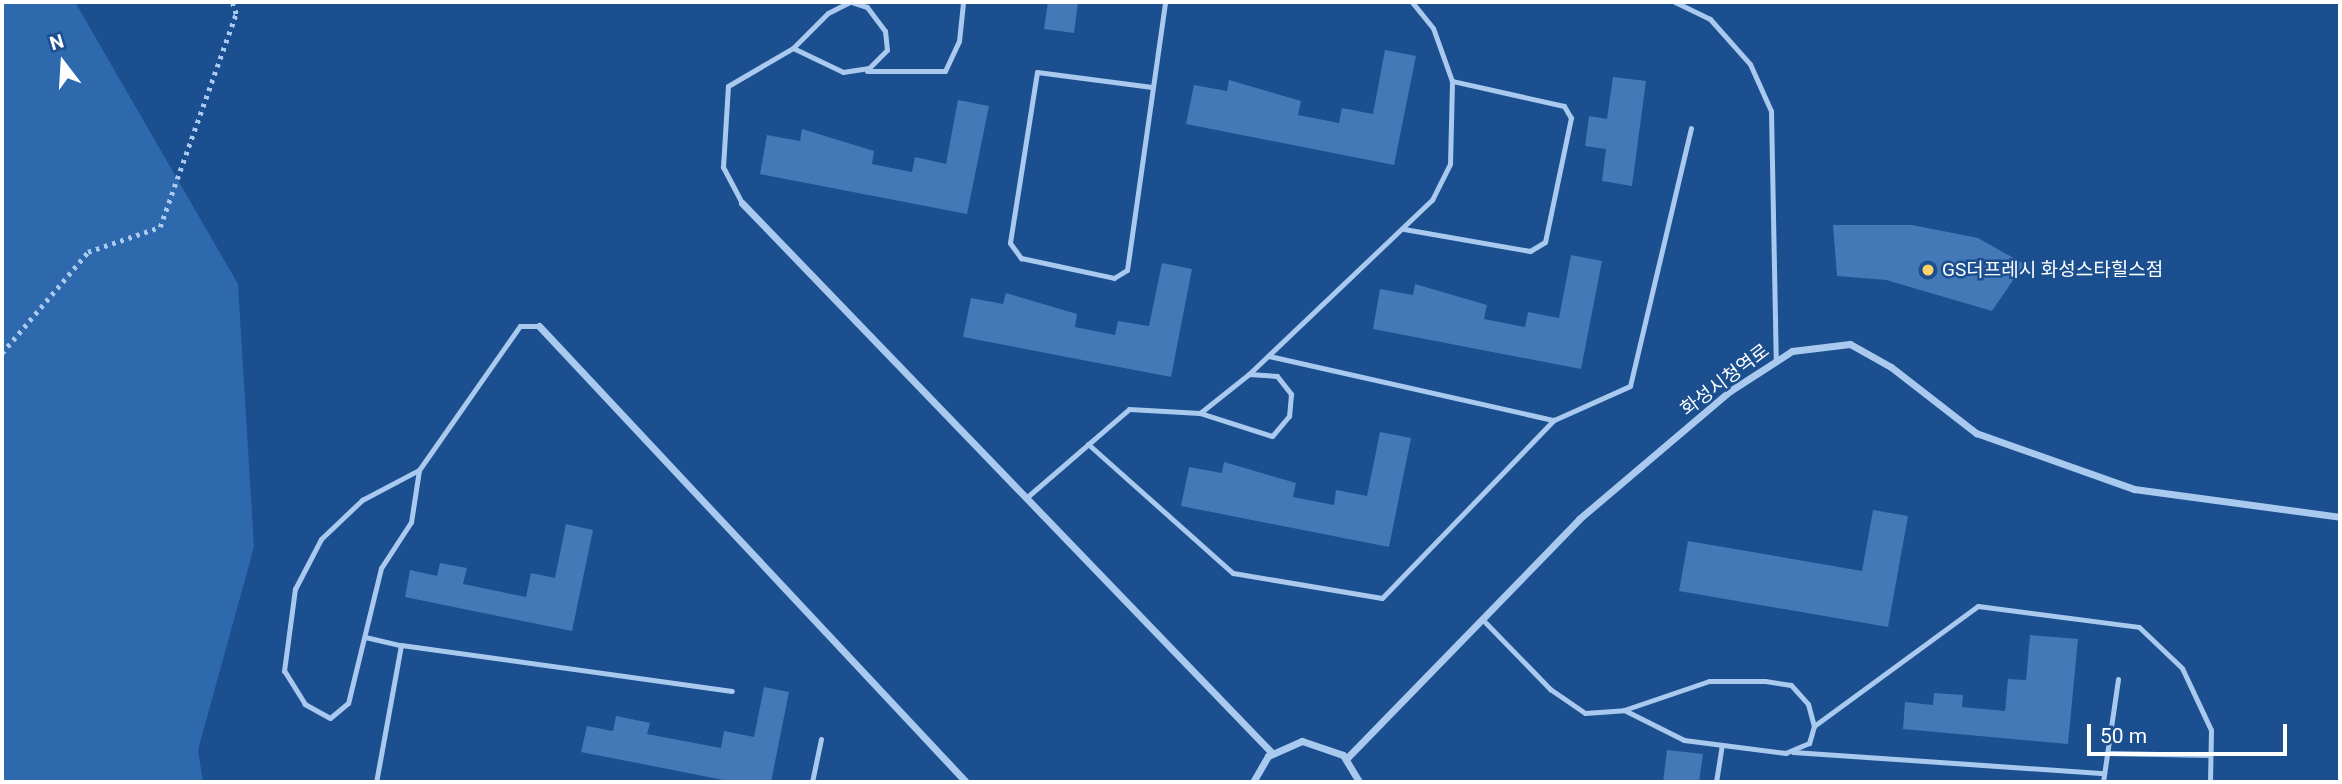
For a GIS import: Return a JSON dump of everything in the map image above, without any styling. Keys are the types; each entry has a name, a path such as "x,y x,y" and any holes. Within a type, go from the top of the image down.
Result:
{"street":[{"path":"742,203 1272,753"},
{"path":"539,326 965,782"},
{"name":"화성시청역로","path":"1346,759 1579,519 1730,391 1792,351 1850,344 1891,367 1976,433 2110,480 2340,517"},
{"path":"1252,782 1272,753 1315,742 1346,759 1359,782"}],"lane":[{"path":"742,203 723,167 728,86 793,48 851,2 877,16 887,50 869,68 843,72 793,48"},
{"path":"855,70 920,75 945,71 959,41 963,2"},
{"path":"1152,87 1037,72 1010,243 1021,258 1114,278 1126,270 1165,2"},
{"path":"1200,413 1269,356 1432,200 1450,164 1452,81 1433,28 1412,2"},
{"path":"1675,2 1710,19 1742,55 1771,111 1776,361"},
{"path":"1404,229 1531,251 1545,243 1568,112 1564,106 1452,81"},
{"path":"1088,444 1233,573 1382,598 1554,420 1630,386 1691,128"},
{"path":"419,470 362,500 321,539 295,589 284,671 305,704 330,718 348,703 381,568 411,522 419,470 520,326 539,326"},
{"path":"1269,356 1554,420"},
{"path":"1026,498 1129,409 1200,413 1272,436 1289,416 1290,394 1277,376 1249,374"},
{"path":"1814,726 1978,606 2139,627 2182,668 2211,730 2210,782"},
{"path":"1482,619 1550,689 1585,713 1624,710 1709,681 1765,681 1791,685 1808,704 1814,726 1809,743 1790,751"},
{"path":"365,637 401,645 732,691"},
{"path":"376,782 401,645"},
{"path":"2103,782 2118,679"},
{"path":"1624,710 1684,740 1722,745 2104,773"},
{"path":"812,782 821,738"},
{"path":"1716,782 1722,745"},
{"path":"2106,753 2210,755"}],"path":[{"path":"2,353 88,253 160,227 236,14 232,2"}],"shaded area":[{"path":"2,2 75,2 238,284 254,547 198,750 203,782 2,782"}],"building":[{"path":"1048,2 1078,2 1074,33 1044,29"},
{"path":"1385,50 1416,56 1394,165 1186,124 1194,85 1227,91 1229,80 1301,101 1298,115 1339,123 1342,108 1373,114"},
{"path":"1613,77 1646,81 1632,186 1602,181 1606,149 1585,146 1589,116 1607,119"},
{"path":"958,100 989,106 967,214 760,174 767,135 800,141 802,129 874,151 872,164 912,172 915,157 946,164"},
{"name":"GS더프레시 화성스타힐스점","path":"1833,225 1912,225 1978,238 2024,264 1992,311 1886,280 1837,276"},
{"path":"1571,255 1602,261 1581,369 1373,329 1380,289 1413,295 1415,284 1487,305 1484,319 1525,327 1528,312 1559,318"},
{"path":"1162,263 1192,269 1171,377 963,337 971,298 1003,304 1006,293 1077,314 1075,327 1115,335 1118,321 1149,326"},
{"path":"1380,432 1411,438 1389,547 1181,506 1189,467 1222,473 1224,462 1296,483 1293,497 1334,505 1336,490 1367,496"},
{"path":"1873,510 1908,516 1888,627 1679,591 1688,541 1862,571"},
{"path":"566,524 593,530 572,631 405,597 410,570 437,576 440,563 467,568 463,584 526,597 531,573 555,578"},
{"path":"2030,635 2078,639 2068,744 1903,729 1905,702 1933,705 1934,693 1963,695 1962,707 2005,711 2008,679 2026,680"},
{"path":"764,687 789,692 771,782 734,782 581,752 587,726 613,731 616,716 650,723 647,734 721,748 724,731 754,737"},
{"path":"1667,750 1703,754 1699,782 1663,782"}],"place":[{"name":"GS더프레시 화성스타힐스점","path":"1928,270"}]}
